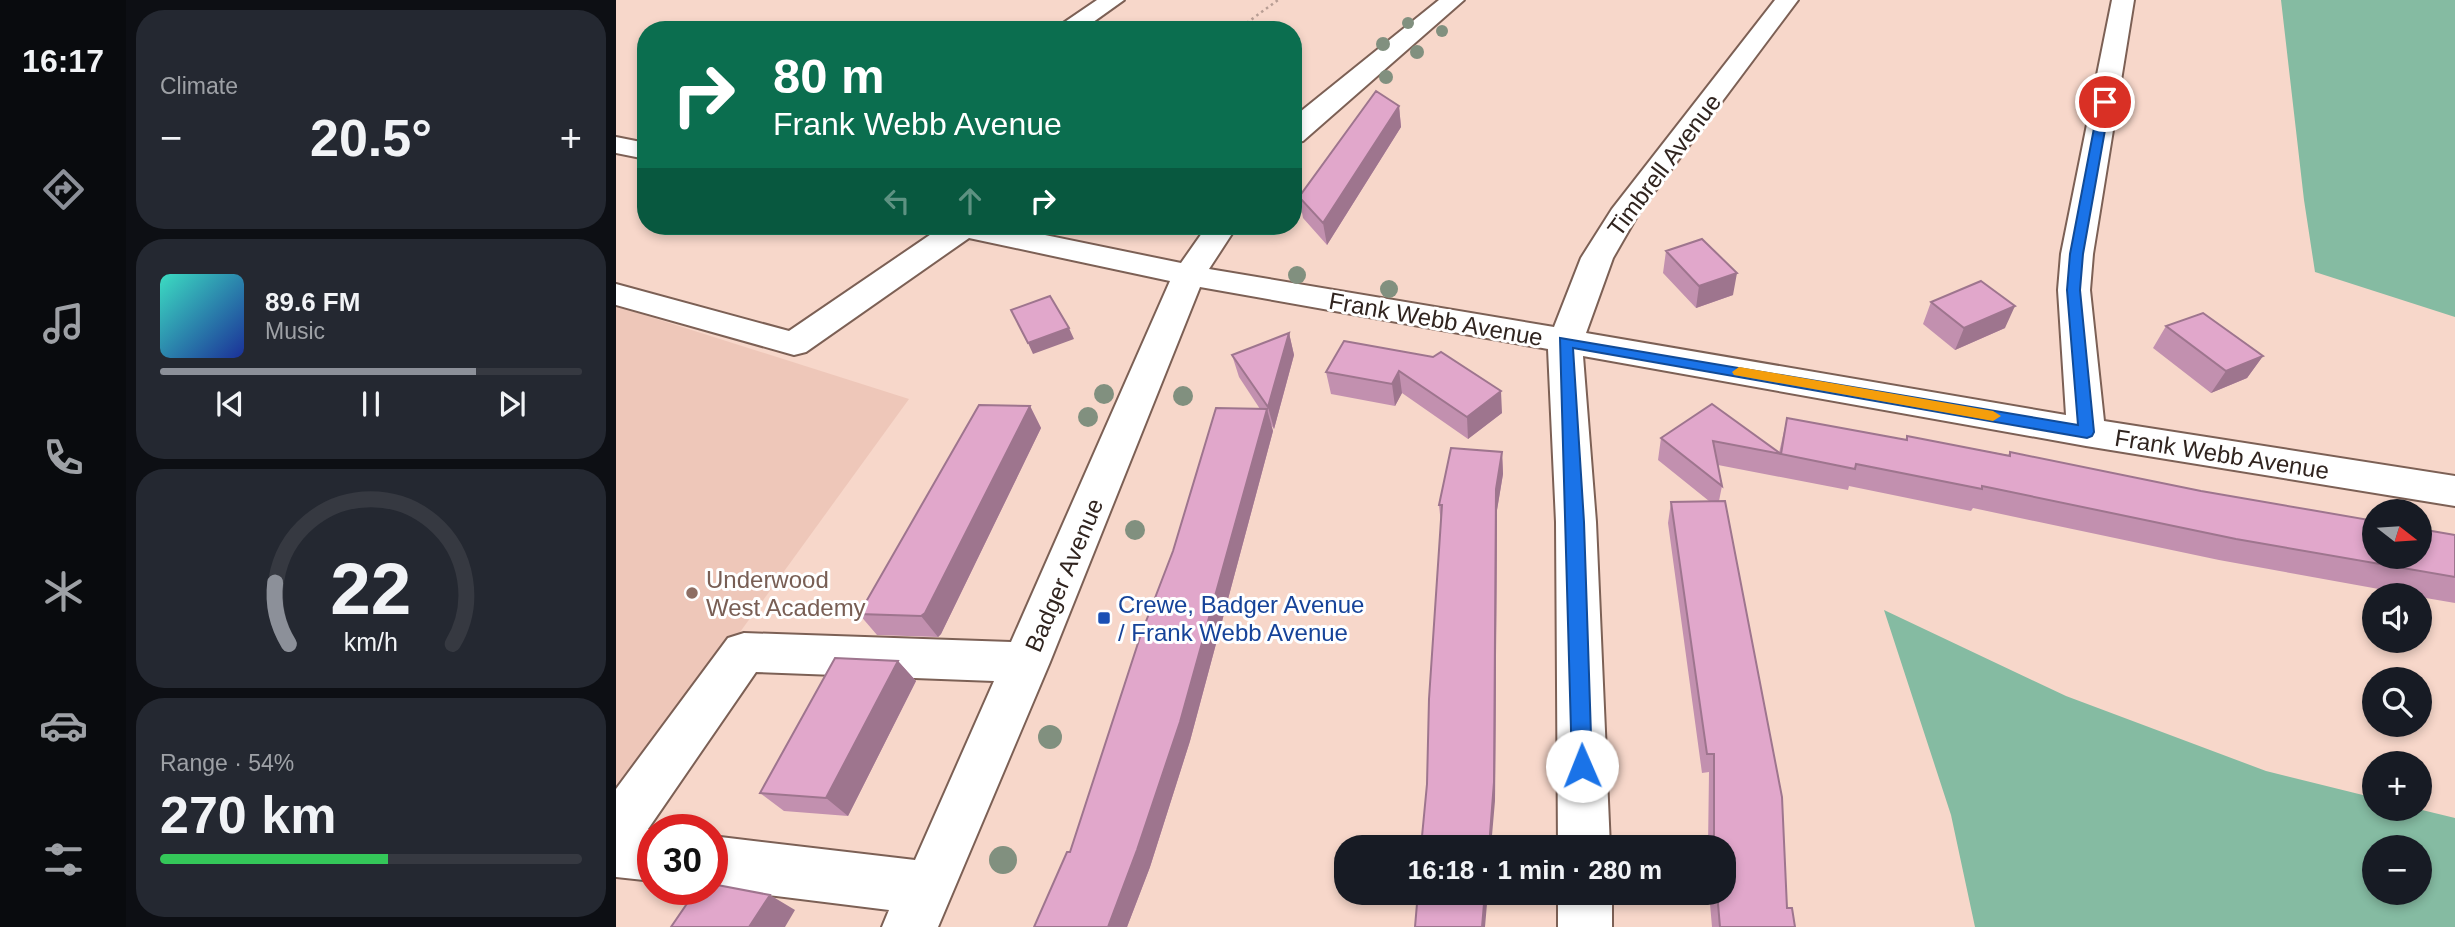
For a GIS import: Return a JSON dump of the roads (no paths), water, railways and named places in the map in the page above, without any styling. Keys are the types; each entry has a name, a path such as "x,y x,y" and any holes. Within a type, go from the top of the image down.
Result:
{"street":[{"path":"1079,21 1113,0"},
{"path":"1302,125 1453,0"},
{"name":"Timbrell Avenue","path":"1584,835 1576,522 1565,342 1597,258 1627,209 1787,0"},
{"path":"2087,432 2074,290 2077,254 2123,0"},
{"path":"616,145 637,149"},
{"path":"616,294 794,344 950,235"},
{"name":"Frank Webb Avenue","path":"999,235 1189,275 1565,342 2087,432 2455,491"},
{"name":"Badger Avenue","path":"920,907 1027,662 1189,275 1216,235"},
{"path":"616,831 744,652 1027,662"},
{"path":"616,851 637,853"},
{"path":"728,865 920,907"},
{"path":"1585,905 1585,927"}],"place":[{"name":"Underwood West Academy","path":"692,593"},
{"name":"Crewe, Badger Avenue / Frank Webb Avenue","path":"1104,618"}]}
